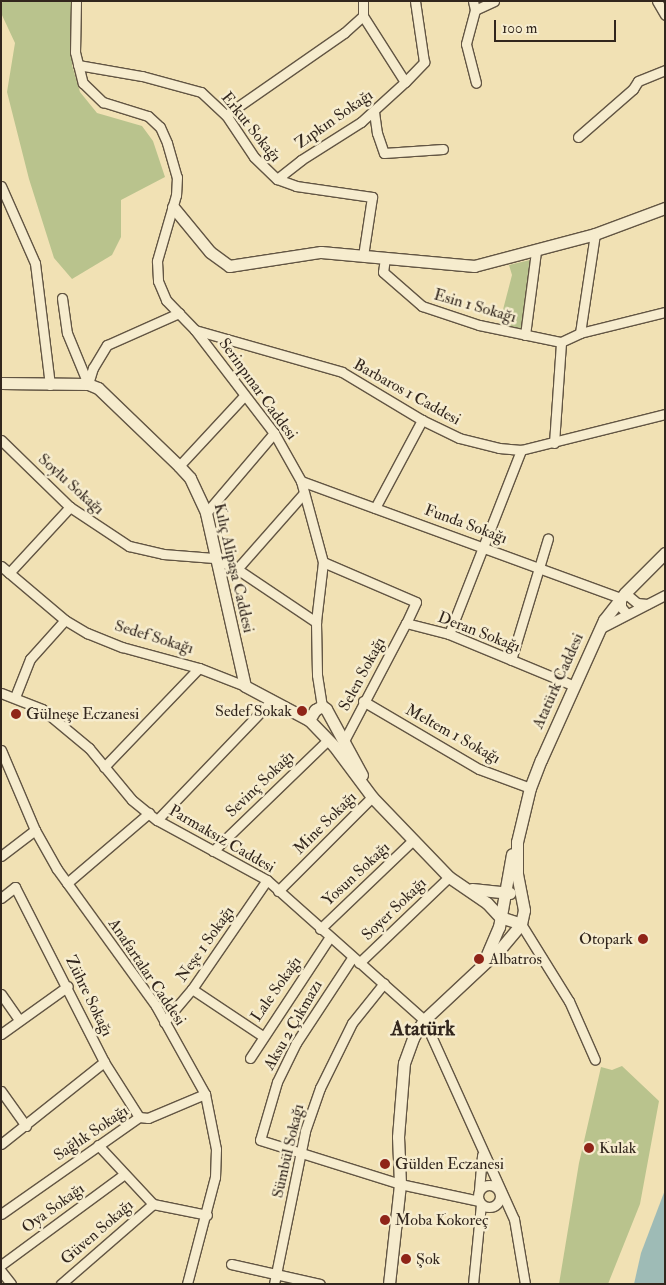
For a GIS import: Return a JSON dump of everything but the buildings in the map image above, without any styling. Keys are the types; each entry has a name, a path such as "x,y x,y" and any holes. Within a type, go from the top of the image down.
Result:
{"street":[{"name":"Serinpınar Caddesi","path":"76,1 74,52 83,83 103,102 148,116 160,127 177,177 173,207 157,261 157,271 166,300 195,330 274,433 301,481 323,562 316,622 316,675 322,706 333,719 345,739 372,797"},
{"path":"363,1 364,16 405,82"},
{"name":"Zıpkın Sokağı","path":"277,179 374,112 424,62 415,1"},
{"path":"476,82 466,44 474,6 494,1"},
{"path":"657,1 665,15"},
{"path":"226,116 344,33 364,16"},
{"name":"Erkut Sokağı","path":"78,65 142,76 201,92 226,116 254,157 277,179 296,186 372,197 363,256"},
{"path":"578,137 633,89 638,81 665,70"},
{"path":"374,112 377,134 384,153 443,149"},
{"path":"1,186 35,263 50,385"},
{"path":"173,207 210,252 230,266 321,252 474,266 595,234 665,208"},
{"path":"580,333 595,234"},
{"name":"Esin 1 Sokağı","path":"525,335 536,251"},
{"name":"Esin 1 Sokağı","path":"385,258 384,272 422,306 478,325 561,342"},
{"path":"62,298 67,332 88,384"},
{"path":"554,443 561,342 580,333 665,312"},
{"path":"88,384 92,368 108,345 179,313"},
{"name":"Barbaros 1 Caddesi","path":"195,330 342,372 422,420 459,438 521,450 665,414"},
{"path":"1,383 88,384"},
{"name":"Kılıç Alipaşa Caddesi","path":"88,384 112,399 190,478 206,513 214,558 245,686"},
{"path":"179,466 244,396"},
{"path":"375,508 422,420"},
{"path":"206,513 274,433"},
{"name":"Soylu Sokağı","path":"1,440 70,507 129,546 163,554 214,558"},
{"path":"449,634 521,450"},
{"name":"Funda Sokağı","path":"301,481 538,567 623,595 637,603 650,604"},
{"path":"237,570 304,493"},
{"path":"9,573 70,507"},
{"path":"511,660 548,538"},
{"name":"Atatürk Caddesi","path":"517,842 530,788 572,685 600,628 623,595 665,553"},
{"path":"214,558 237,570 316,622"},
{"path":"323,562 416,602 406,623"},
{"name":"Sedef Sokağı","path":"1,566 65,620 122,647 199,668 245,686 309,720"},
{"path":"623,595 621,607 626,613"},
{"path":"600,628 626,613 650,604 665,595"},
{"path":"14,697 30,659 65,620"},
{"name":"Deran Sokağı","path":"406,623 449,634 572,685"},
{"name":"Selen Sokağı","path":"345,739 363,701 406,623"},
{"path":"104,766 199,668"},
{"name":"Parmaksız Caddesi","path":"1,693 42,709 89,748 132,800 158,820 267,880 329,938 384,983 424,1020"},
{"path":"158,820 272,700"},
{"name":"Meltem 1 Sokağı","path":"363,701 479,769 530,788"},
{"path":"309,720 315,710 322,706"},
{"path":"333,719 328,728 328,739 345,739"},
{"name":"Serinpınar Caddesi","path":"309,720 328,739 372,797 412,841 449,877 487,902 500,917"},
{"name":"Sevinç Sokağı","path":"213,851 328,739"},
{"name":"Anafartalar Caddesi","path":"1,750 35,830 67,883 156,1006 205,1094 216,1149 215,1177 207,1215 188,1279"},
{"name":"Mine Sokağı","path":"278,891 372,797"},
{"path":"67,883 149,813"},
{"path":"1,856 35,830"},
{"name":"Yosun Sokağı","path":"320,929 412,841"},
{"path":"483,963 496,940 504,895 517,842"},
{"path":"517,842 516,875 522,900 521,924 568,1002 595,1060"},
{"name":"Soyer Sokağı","path":"355,960 449,877"},
{"name":"Neşe 1 Sokağı","path":"164,1022 192,988 267,880"},
{"name":"Zühre Sokağı","path":"1,898 16,887 68,986 104,1062 139,1117"},
{"path":"465,887 504,895 513,893 522,900"},
{"path":"500,917 521,924"},
{"path":"389,1284 400,1184 398,1137 404,1063 413,1038 424,1020 521,924"},
{"name":"Lale Sokağı","path":"250,1058 261,1036 329,938"},
{"name":"Aksu 2 Çıkmazı","path":"302,1152 260,1140 277,1082 292,1051 355,960"},
{"name":"Sümbül Sokağı","path":"275,1279 302,1152 320,1088 352,1023 384,983"},
{"path":"1,1034 68,986"},
{"path":"192,988 261,1036"},
{"path":"1,994 19,1020"},
{"path":"424,1020 482,1153 514,1219 525,1284"},
{"path":"1,1144 104,1062"},
{"path":"1,1090 26,1126"},
{"name":"Sağlık Sokağı","path":"1,1214 139,1117 148,1118 205,1094"},
{"path":"98,1145 123,1175 153,1204 207,1215"},
{"path":"302,1152 400,1184 480,1202 495,1205 500,1192"},
{"path":"473,1284 482,1153"},
{"name":"Oya Sokağı","path":"1,1265 123,1175"},
{"path":"479,1190 488,1184 500,1192"},
{"name":"Güven Sokağı","path":"61,1284 153,1204"},
{"path":"231,1264 275,1279 320,1284"},
{"path":"1,1271 11,1284"},
{"path":"179,1284 188,1279"}],"green space":[{"path":"5,1 73,1 72,65 80,92 97,113 142,126 153,141 165,177 121,200 121,237 112,255 72,279 54,258 29,179 7,92 15,43 1,13 1,3"},
{"path":"530,260 521,329 499,325 512,275 509,265"},
{"path":"622,1066 659,1101 640,1204 608,1284 559,1284 579,1163 601,1067 612,1070"}],"water":[{"path":"665,1190 665,1284 634,1284 641,1253"}],"place":[{"name":"Sedef Sokak","path":"302,711"},
{"name":"Gülneşe Eczanesi","path":"16,714"},
{"name":"Otopark","path":"643,939"},
{"name":"Albatros","path":"479,959"},
{"name":"Kulak","path":"589,1148"},
{"name":"Gülden Eczanesi","path":"385,1164"},
{"name":"Moba Kokoreç","path":"385,1220"},
{"name":"Şok","path":"406,1259"}],"district":[{"name":"Atatürk","path":"423,1029"}]}
